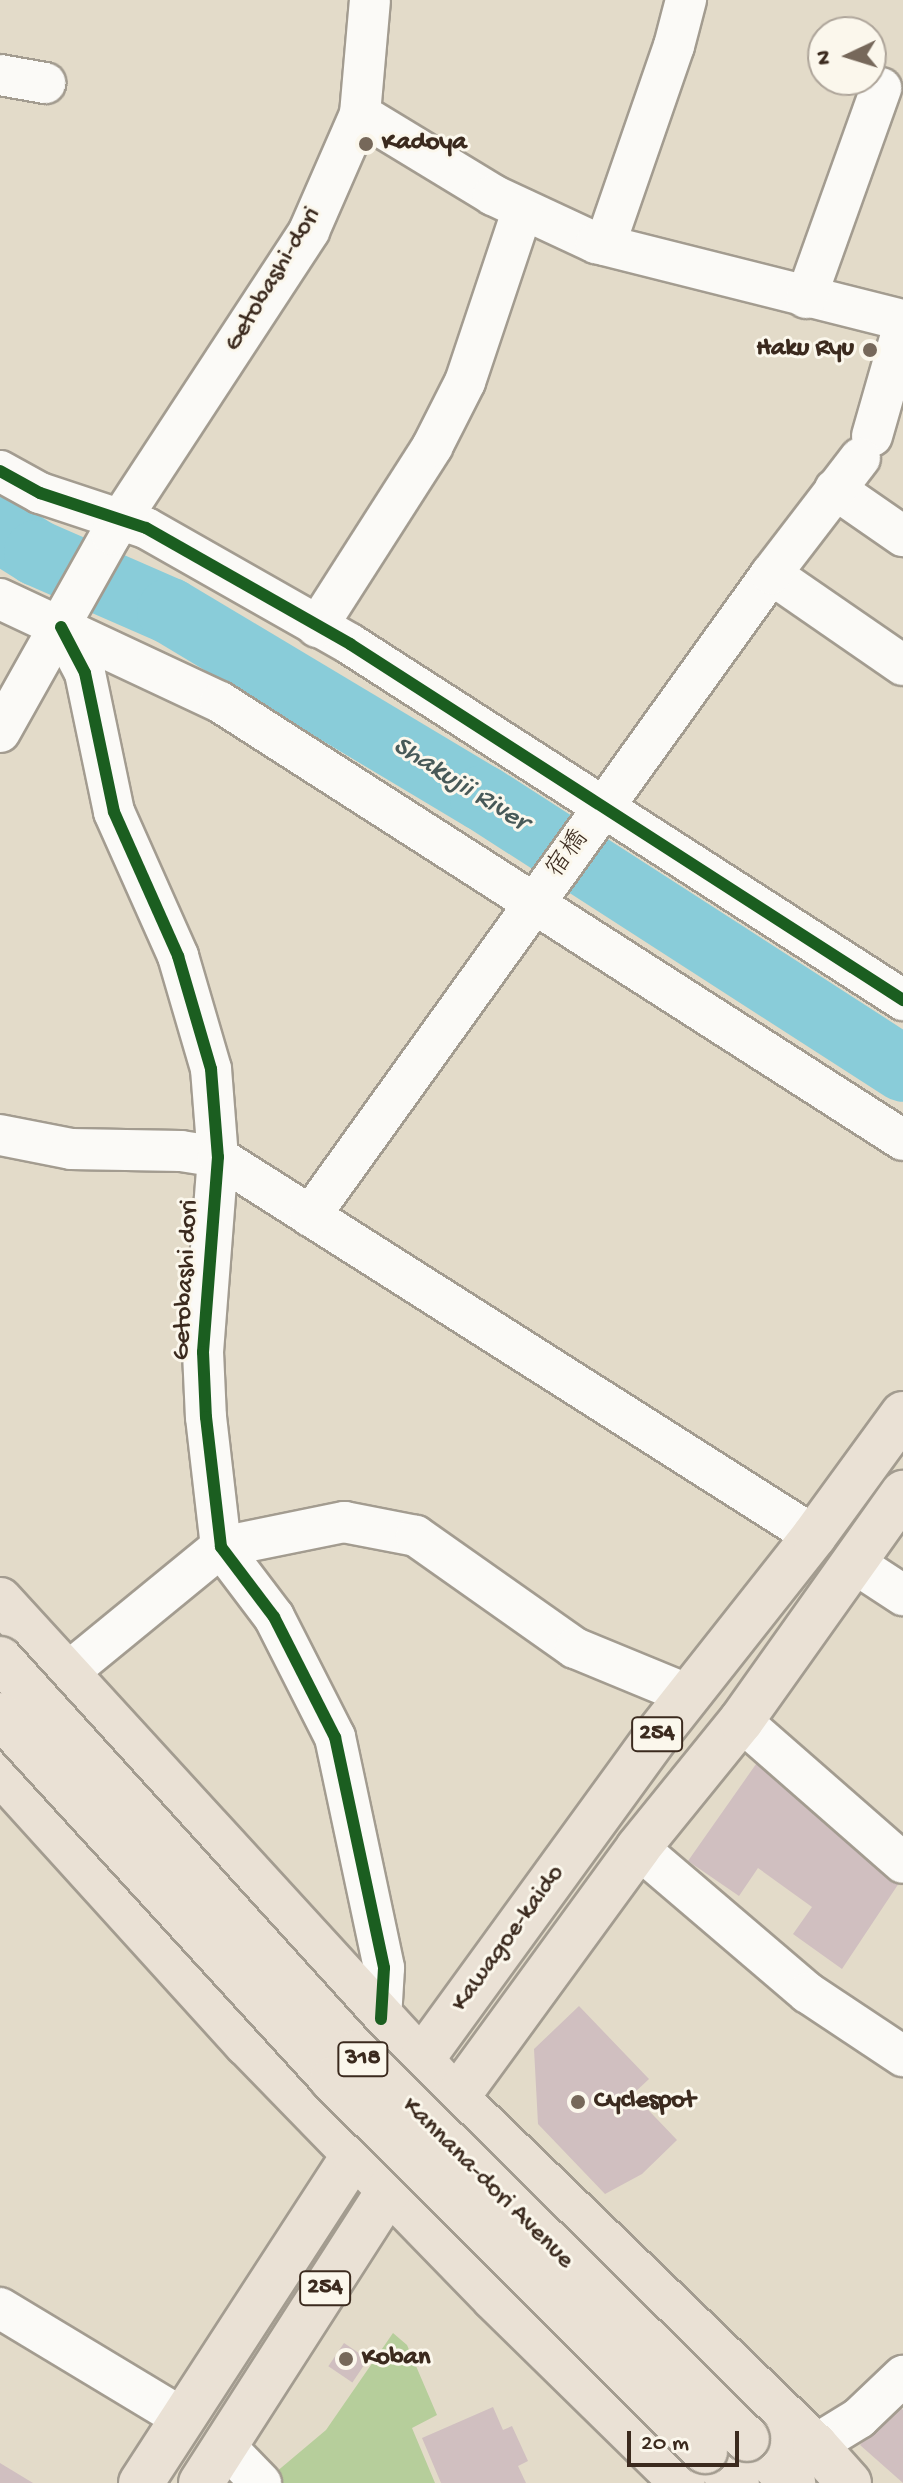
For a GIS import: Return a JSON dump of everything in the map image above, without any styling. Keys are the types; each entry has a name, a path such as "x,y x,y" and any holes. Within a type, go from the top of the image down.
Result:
{"main road":[{"name":"Kawagoe-kaido","path":"141,2483 354,2155 421,2060 689,1695 814,1536 903,1414"},
{"name":"Kawagoe-kaido","path":"201,2483 389,2190 638,1848 741,1721 903,1493"},
{"path":"0,1600 455,2097 815,2445 849,2483"},
{"name":"Kannana-dori Avenue","path":"0,1659 356,2052 793,2483"},
{"name":"Kannana-dori Avenue","path":"0,1715 332,2079 694,2467 737,2483"},
{"path":"0,1772 237,2033 354,2155 694,2467"}],"street":[{"name":"Getobashi-dori","path":"0,732 116,527 309,231 360,114 370,0"},
{"path":"605,245 674,46 686,0"},
{"path":"0,75 45,83"},
{"path":"806,298 878,96"},
{"path":"360,114 493,195 605,245 903,320"},
{"path":"317,627 432,447 458,395 523,209"},
{"name":"宿橋","path":"310,1216 771,574 866,447 903,328"},
{"path":"0,471 40,493 116,527 146,528 350,644 903,1000"},
{"path":"835,489 903,536"},
{"path":"771,574 903,665"},
{"path":"0,599 65,620 220,702 903,1140"},
{"name":"Getobashi dori","path":"65,620 85,673 114,812 182,970 211,1069 218,1157 203,1352 206,1417 221,1547"},
{"path":"0,1135 71,1149 181,1151 218,1157 814,1536"},
{"path":"67,1673 221,1547 344,1522 416,1536 575,1648 689,1695"},
{"path":"221,1547 274,1617 335,1737 384,1968 381,2019"},
{"path":"854,1563 903,1595"},
{"path":"741,1721 903,1863"},
{"path":"638,1848 808,1993 903,2056"},
{"path":"0,2308 182,2418"},
{"path":"815,2445 859,2418 903,2376"},
{"path":"224,2445 261,2483"}],"green space":[{"path":"393,2333 407,2345 437,2415 412,2428 435,2483 272,2483 269,2478 326,2430"}],"building":[{"path":"761,1757 823,1801 814,1814 903,1877 842,1969 793,1934 812,1907 758,1868 739,1896 688,1861"},
{"path":"579,2006 649,2079 633,2094 677,2140 642,2174 605,2194 538,2124 534,2049"},
{"path":"344,2343 368,2359 352,2382 328,2366"},
{"path":"896,2403 903,2410 903,2483 860,2445"},
{"path":"493,2407 503,2430 512,2426 528,2461 518,2466 526,2483 441,2483 422,2438"},
{"path":"0,2463 33,2483 0,2483"}],"waterway":[{"name":"Shakujii River","path":"0,530 37,553 170,611 483,798 903,1069"}],"cycle path":[{"path":"0,471 40,493 146,528 350,644 903,1000"},
{"path":"61,627 85,673 114,812 178,956 211,1069 218,1157 203,1352 206,1417 221,1547 274,1617 335,1737 384,1968 381,2019"}],"place":[{"name":"Kadoya","path":"366,144"},
{"name":"Haku Ryu","path":"870,350"},
{"name":"Cyclespot","path":"578,2102"},
{"name":"Koban","path":"346,2359"}]}
